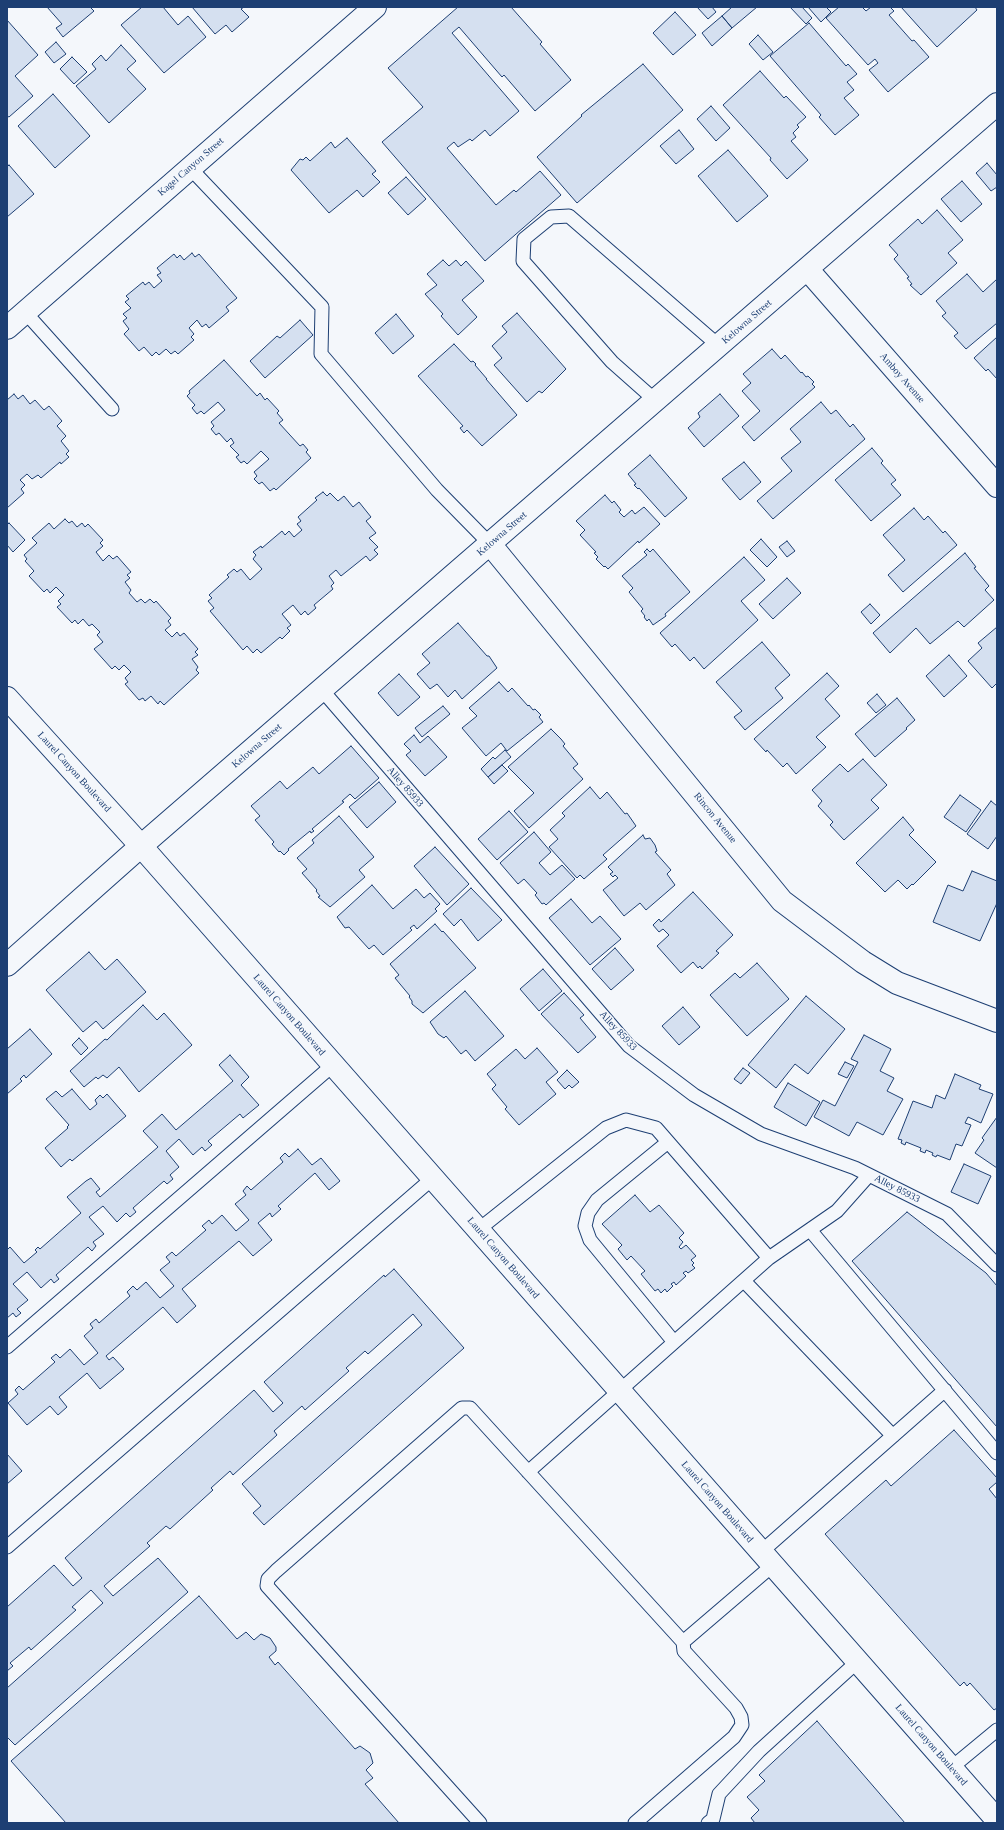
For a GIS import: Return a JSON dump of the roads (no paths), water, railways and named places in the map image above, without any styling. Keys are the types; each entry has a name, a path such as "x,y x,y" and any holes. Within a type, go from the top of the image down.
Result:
{"street":[{"name":"Kagel Canyon Street","path":"7,328 375,7"},
{"name":"Kelowna Street","path":"7,965 141,846 808,270 997,104"},
{"name":"Amboy Avenue","path":"808,270 997,486"},
{"name":"Rincon Avenue","path":"490,544 782,901 862,962 897,983 997,1021"},
{"name":"Laurel Canyon Boulevard","path":"7,698 141,846 997,1820"}],"lane":[{"path":"190,168 322,307 321,354 437,490 490,544"},
{"path":"656,401 612,362 523,261 524,239 551,217 569,216 719,346"},
{"path":"25,312 112,409"},
{"name":"Alley 85933","path":"322,690 629,1046 694,1096 761,1134 855,1168 947,1214 997,1265"},
{"path":"7,1347 333,1066"},
{"path":"478,1230 606,1128 626,1120 656,1128 769,1258"},
{"path":"668,1142 597,1200 588,1213 586,1226 590,1240 674,1342"},
{"path":"528,1472 769,1258 837,1212 869,1175"},
{"path":"7,1547 432,1178"},
{"path":"810,1230 997,1452"},
{"path":"744,1281 893,1436"},
{"path":"683,1642 893,1436 945,1390"},
{"path":"480,1823 267,1586 268,1579 276,1571 462,1408 470,1408 683,1642 684,1652 736,1708 741,1717 742,1725 734,1737 636,1823"},
{"path":"712,1822 719,1794 759,1751 857,1662"},
{"path":"951,1768 997,1730"}]}
